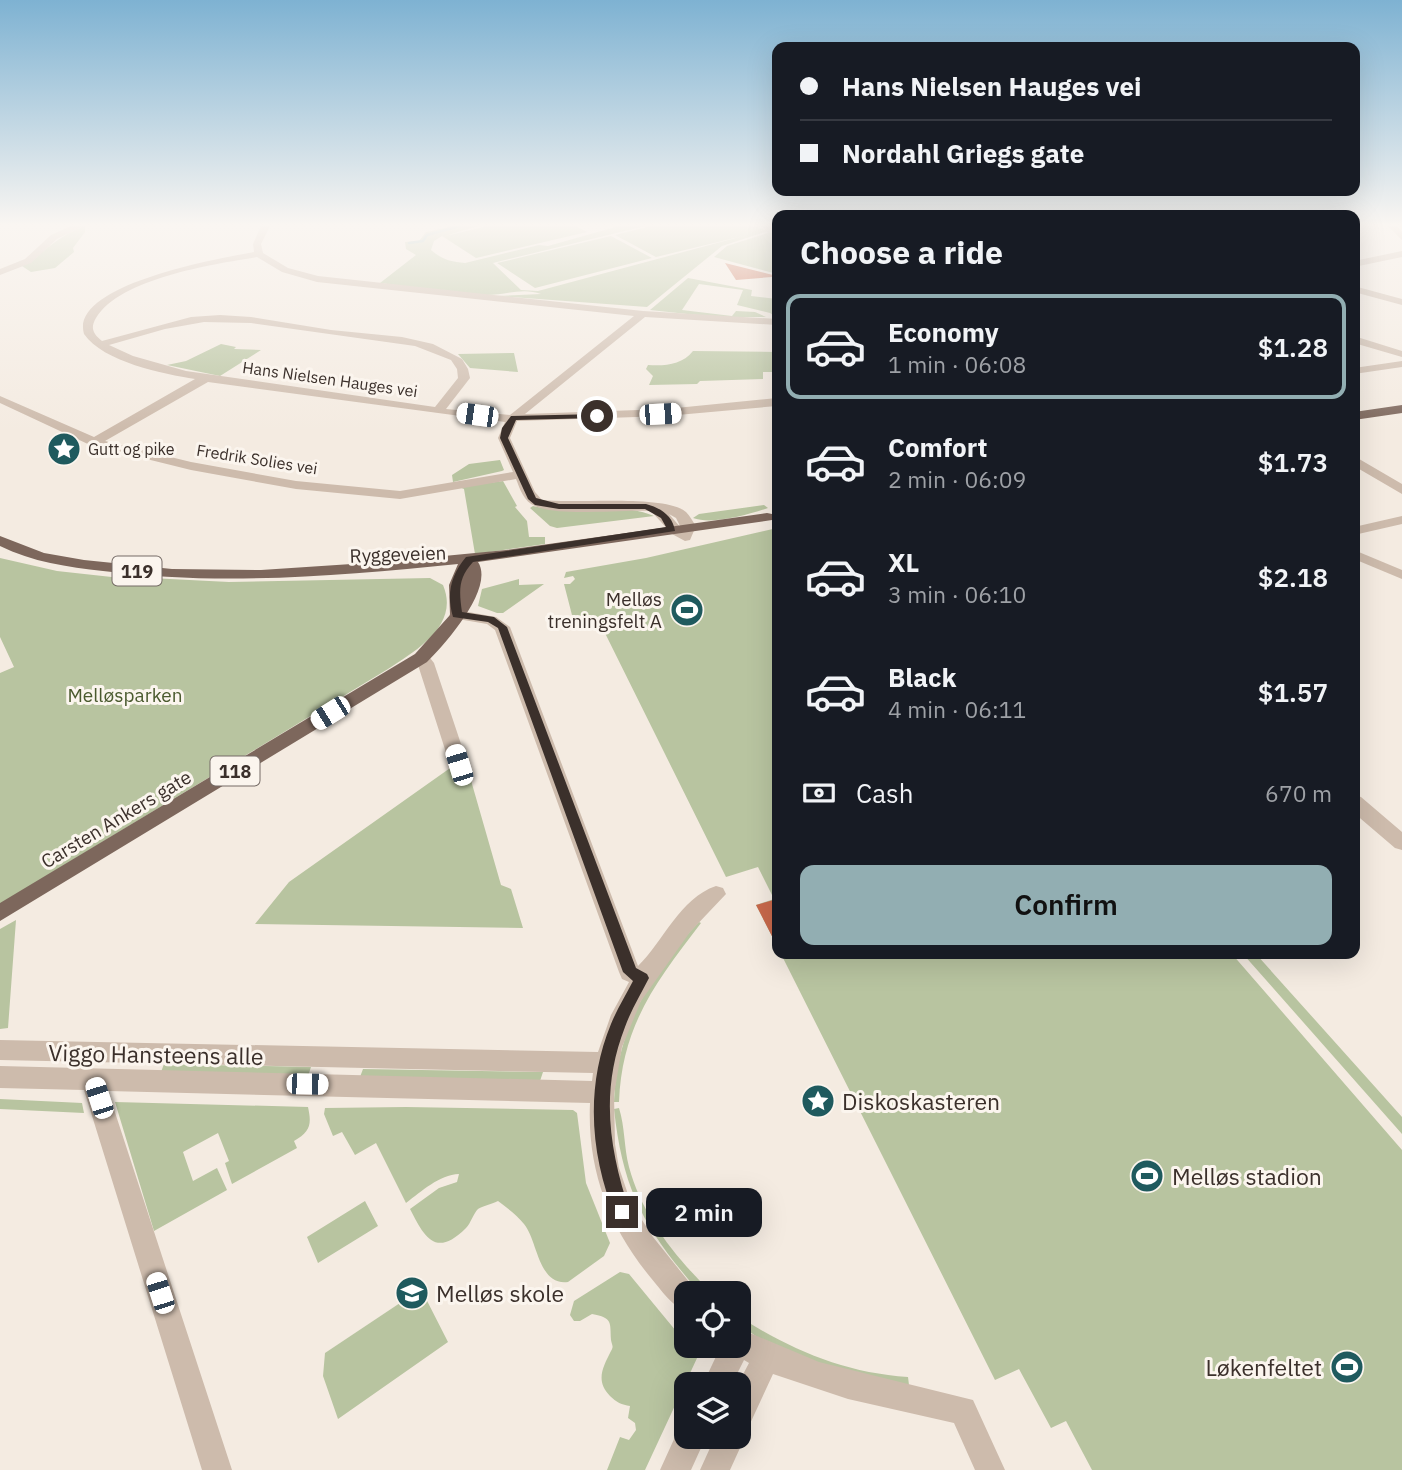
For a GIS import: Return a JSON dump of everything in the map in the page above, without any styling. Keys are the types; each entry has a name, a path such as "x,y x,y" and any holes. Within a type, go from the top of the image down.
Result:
{"main road":[{"path":"1360,415 1402,409"},
{"name":"Ryggeveien","path":"0,540 28,553 52,559 145,572 368,576 468,566 687,532 739,527 772,516"},
{"name":"Ryggeveien","path":"468,566 672,529 687,532"},
{"name":"Carsten Ankers gate","path":"0,914 421,658 442,638 471,588 468,566"}],"street":[{"path":"116,295 91,315 88,323 90,337 100,345 148,330 204,319 249,321 419,344 451,355 458,361 464,378 439,410"},
{"path":"462,295 643,314 772,322"},
{"path":"1375,295 1402,302"},
{"path":"643,314 513,418 506,428 504,438 532,499 547,506 635,506 669,509 681,515 687,532"},
{"path":"1360,341 1402,354"},
{"name":"Hans Nielsen Hauges vei","path":"100,345 125,356 206,378 513,418 677,413 772,403"},
{"path":"1360,370 1402,364"},
{"path":"94,442 206,378"},
{"name":"Fredrik Solies vei","path":"0,399 94,442 158,459 239,475 380,495 400,495 519,475"},
{"path":"1360,464 1402,490"},
{"path":"656,509 672,529"},
{"path":"1360,530 1402,520"},
{"path":"1360,557 1402,575"},
{"path":"457,614 491,620 502,627 630,972 642,978"},
{"path":"421,658 426,663 459,765"},
{"path":"1360,807 1402,843"},
{"path":"674,1284 654,1261 622,1212 608,1170 601,1128 606,1063 618,1024 642,978 693,912 716,894"},
{"name":"Viggo Hansteens alle","path":"0,1050 606,1063"},
{"name":"Viggo Hansteens alle","path":"0,1077 603,1092"},
{"path":"92,1078 217,1470"},
{"path":"751,1350 861,1390 963,1410 989,1470"},
{"path":"751,1390 766,1357"},
{"path":"675,1470 685,1449"},
{"path":"715,1470 725,1449"}],"green space":[{"path":"528,295 662,295 647,307 497,296"},
{"path":"668,295 692,295 682,310 732,316 736,311 755,312 766,317 715,317 650,310"},
{"path":"741,295 772,298 772,314 770,313 737,305"},
{"path":"221,344 236,347 234,349 261,350 220,376 167,365 186,361"},
{"path":"693,351 772,352 772,372 763,372 763,379 649,385 653,376 646,369 648,365 673,364"},
{"path":"514,353 518,372 470,368 458,354"},
{"path":"500,460 504,470 502,471 453,482 452,475 469,464"},
{"path":"503,481 517,506 515,507 527,521 529,537 545,537 545,544 475,554 464,489 459,487"},
{"path":"764,505 768,508 730,518 693,518 699,514"},
{"path":"533,506 563,510 625,509 654,516 557,528 550,526 530,508"},
{"path":"772,529 772,895 758,867 726,877 600,623 592,625 573,619 564,584 570,584 575,579 573,576 564,578 566,572 646,558"},
{"name":"Melløsparken","path":"0,558 57,571 139,580 150,578 229,582 430,578 443,585 447,599 446,612 433,635 399,662 0,904 0,673 14,667 0,637"},
{"path":"519,579 519,585 544,584 503,613 478,606 482,589"},
{"path":"466,763 501,885 511,889 523,928 255,924 289,882 453,766"},
{"path":"772,900 772,936 756,905"},
{"path":"16,920 8,1028 0,1029 0,929"},
{"path":"699,922 701,923 656,985 634,1027 622,1075 619,1102 614,1102 621,1051 639,1004 665,962"},
{"name":"Melløs stadion","path":"784,959 1236,959 1402,1150 1402,1470 1092,1470 1066,1421 1051,1428 1019,1369 995,1380"},
{"path":"1247,959 1260,959 1402,1117 1402,1134"},
{"path":"164,1064 311,1067 308,1076 161,1072"},
{"path":"363,1069 543,1072 540,1081 360,1077"},
{"path":"0,1099 82,1103 84,1113 0,1109"},
{"path":"115,1102 308,1107 310,1123 307,1131 294,1141 297,1148 232,1184 225,1163 229,1161 218,1133 183,1152 193,1181 217,1168 227,1190 154,1231"},
{"path":"325,1108 573,1110 577,1113 586,1183 610,1243 604,1256 568,1282 550,1277 524,1224 498,1201 478,1209 468,1226 455,1237 446,1242 438,1243 432,1240 420,1228 410,1209 439,1188 457,1182 459,1174 438,1180 406,1203 376,1143 355,1155 342,1132 333,1136 324,1114"},
{"path":"619,1108 629,1167 642,1202 673,1251 701,1281 690,1281 664,1248 640,1208 623,1164 614,1109"},
{"path":"365,1201 378,1226 318,1263 307,1237"},
{"path":"620,1272 629,1274 674,1329 674,1358 697,1358 691,1372 674,1372 674,1408 645,1470 607,1470 620,1437 629,1440 636,1430 635,1423 628,1418 630,1406 615,1400 603,1385 603,1368 613,1347 609,1322 604,1317 592,1314 580,1321 574,1321 570,1315 574,1301"},
{"path":"421,1289 448,1342 338,1419 323,1376 325,1353"},
{"path":"751,1324 819,1358 862,1371 908,1377 909,1385 840,1373 751,1333"}],"building":[{"path":"772,900 772,936 756,905"}],"place":[{"name":"Gutt og pike","path":"64,449"},
{"name":"Melløs treningsfelt A","path":"687,610"},
{"name":"Diskoskasteren","path":"818,1101"},
{"name":"Melløs stadion","path":"1147,1176"},
{"name":"Melløs skole","path":"412,1293"},
{"name":"Løkenfeltet","path":"1347,1367"}],"route":[{"path":"597,416 513,418 506,428 504,438 532,499 547,506 646,506 656,509 672,529 599,542 470,559 460,571 454,588 457,614 491,620 502,627 630,972 642,978 618,1024 606,1063 603,1092 601,1128 608,1170 622,1212"}]}
